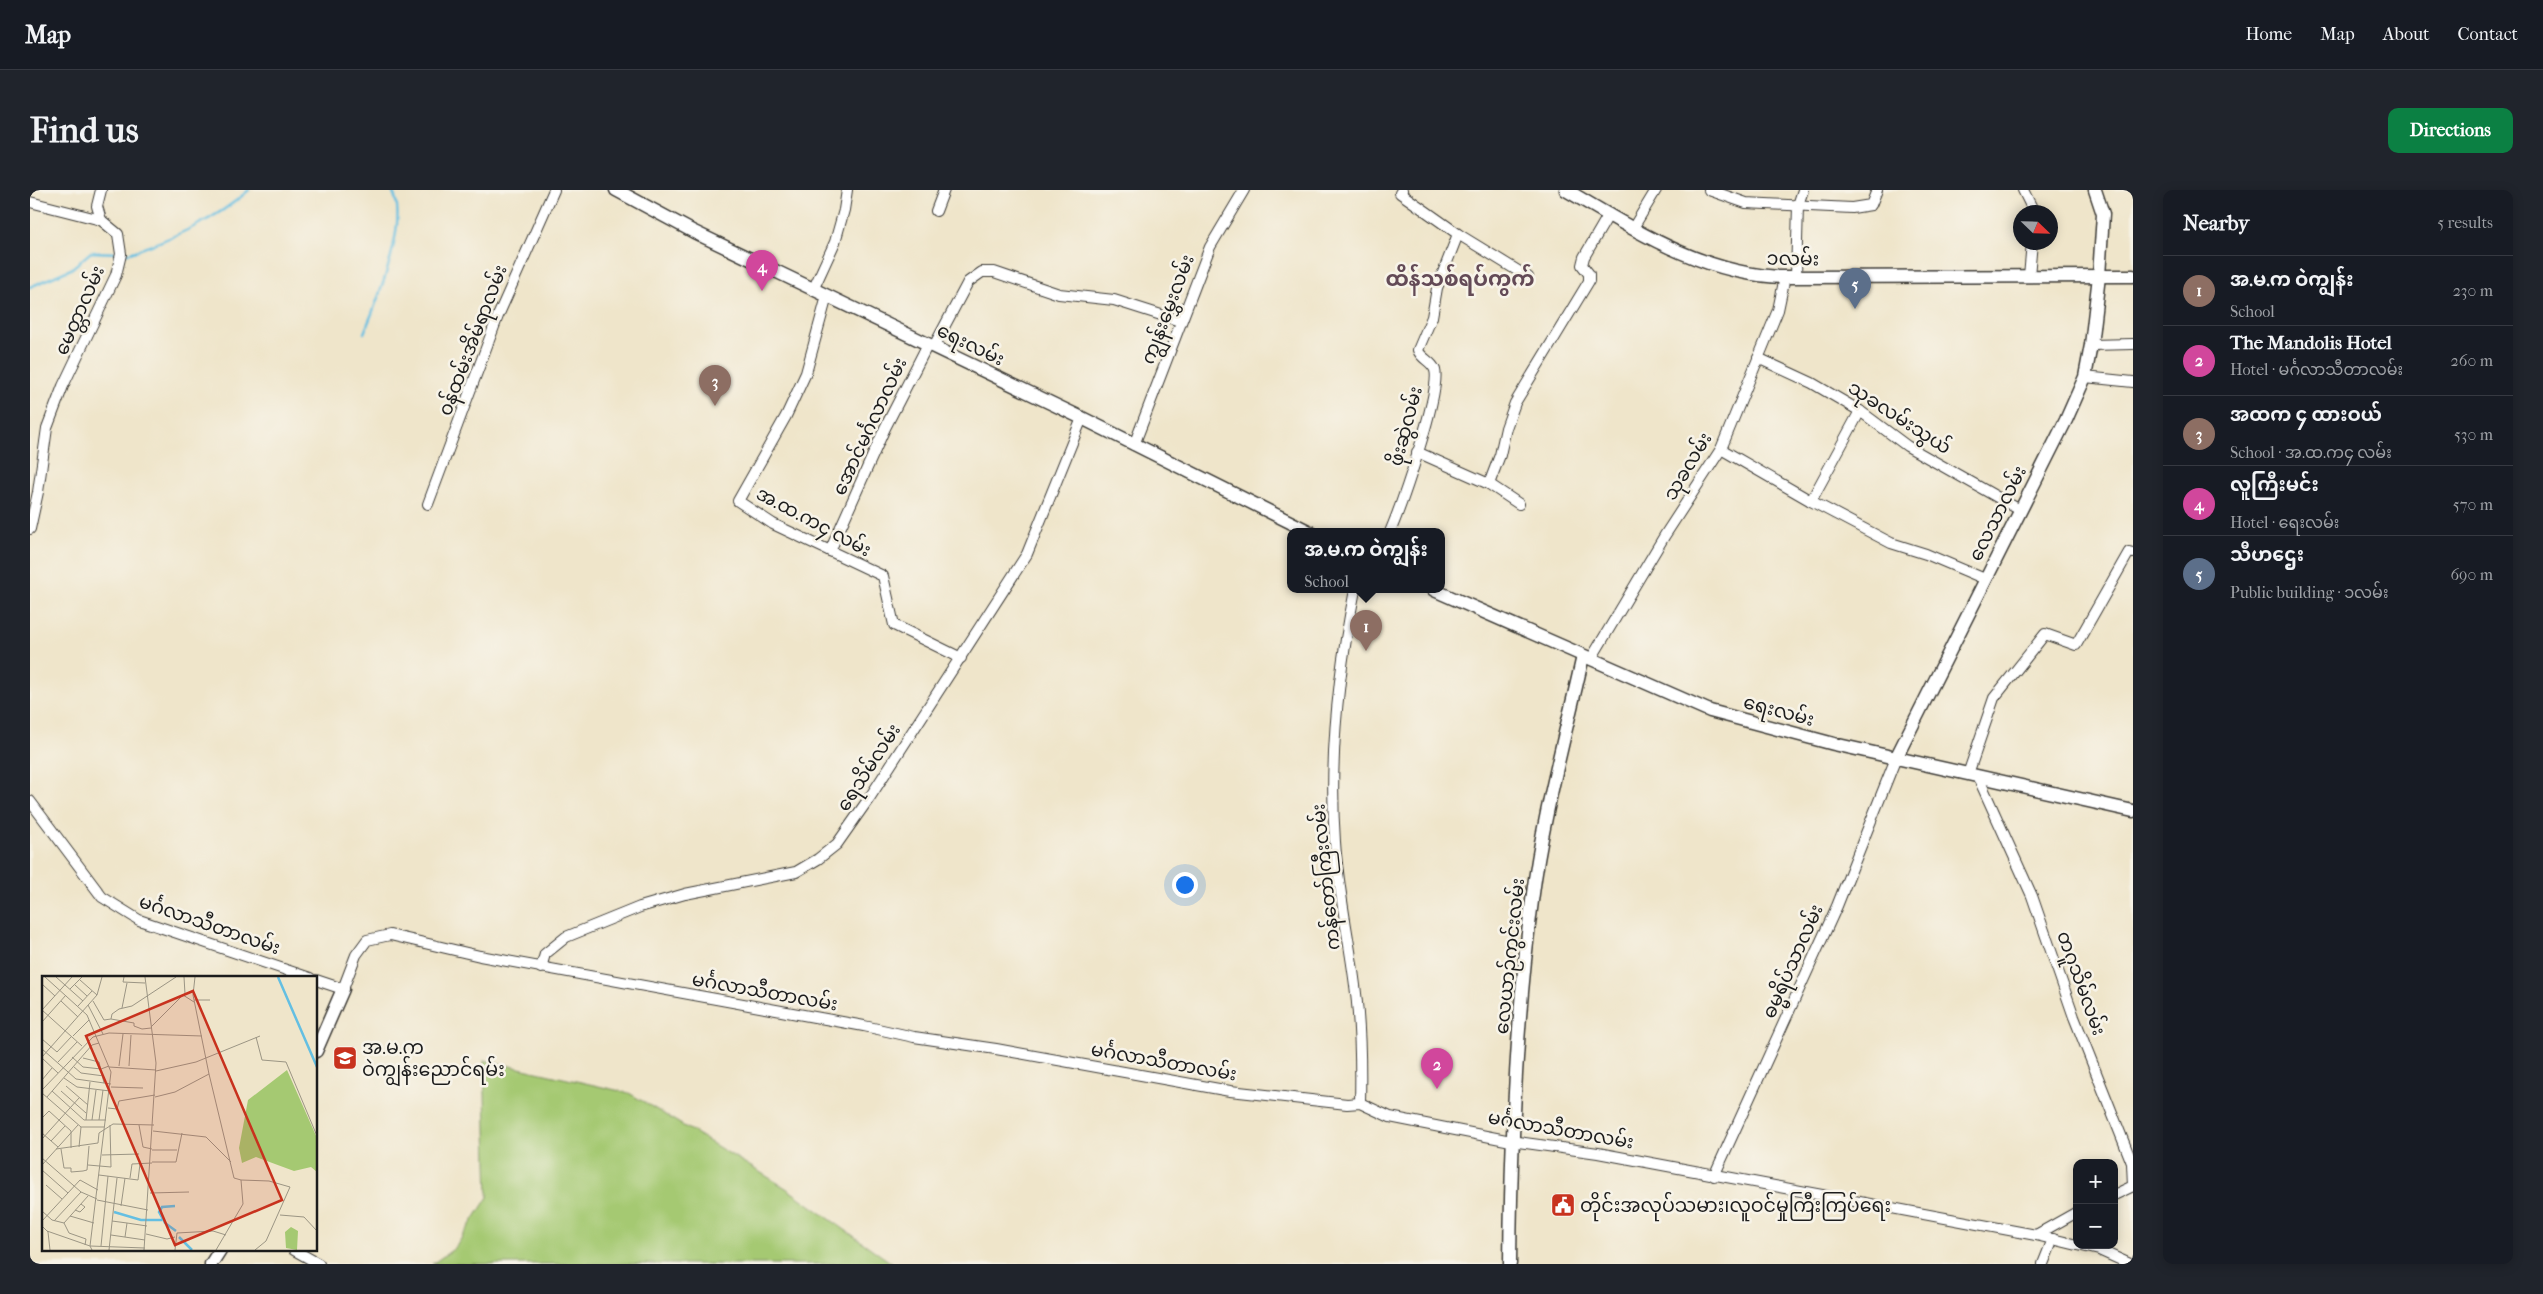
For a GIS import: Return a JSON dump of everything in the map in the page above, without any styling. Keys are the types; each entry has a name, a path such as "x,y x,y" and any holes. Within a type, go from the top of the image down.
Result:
{"street":[{"path":"101,190 97,206 101,220"},
{"name":"၀န်ထမ်းအိမ်ရာလမ်း","path":"428,504 498,316 554,190"},
{"name":"ရေးလမ်း","path":"616,190 694,232 1082,418 1302,528"},
{"path":"813,290 835,242 844,210 847,190"},
{"path":"936,211 944,190"},
{"name":"ကျွန်းမွှေးလမ်း","path":"1134,445 1210,247 1244,190"},
{"path":"1402,190 1400,193 1458,234 1528,277"},
{"path":"1633,228 1656,190"},
{"path":"1710,190 1732,194 1746,203 1864,208 1870,205 1878,190"},
{"name":"သုခလမ်း","path":"1587,658 1721,449 1790,277 1798,206 1803,190"},
{"path":"2023,190 2030,205"},
{"name":"လေသာလမ်း","path":"1896,758 2085,377 2091,345 2099,276 2103,214 2095,190"},
{"name":"၁လမ်း","path":"1573,192 1633,228 1673,248 1738,273 1790,277 2133,276"},
{"path":"30,202 101,220"},
{"path":"1489,484 1500,455 1506,428 1516,403 1589,281 1589,274 1582,265 1584,257 1610,214"},
{"name":"မေတ္တာလမ်း","path":"30,529 38,492 47,428 63,386 111,288 121,254 118,234 101,220"},
{"name":"ဖိုးဆွဲလမ်း","path":"1391,528 1417,452 1436,377 1433,365 1418,350 1432,318 1436,288 1458,234"},
{"path":"2029,276 2031,250"},
{"name":"အောင်မင်္ဂလာလမ်း","path":"830,551 885,428 968,282 982,272 994,272 1059,294 1114,300 1180,321"},
{"name":"အ.ထ.က၄ လမ်း","path":"826,296 806,373 786,416 738,501 773,524 883,576 894,624 961,658"},
{"path":"2091,345 2133,344"},
{"name":"သုခလမ်းသွယ်","path":"1758,358 1812,383 1860,411 1907,446 2020,510"},
{"path":"2085,377 2133,382"},
{"path":"1811,501 1860,411"},
{"name":"ရေသိမ်လမ်း","path":"541,968 545,954 566,937 640,907 685,894 796,872 818,859 842,836 961,658 1026,554 1082,418"},
{"path":"1721,449 1811,501 1891,543 1926,554 1985,579"},
{"path":"1417,452 1489,484 1519,504"},
{"path":"1973,775 1994,698 2045,634 2076,645 2129,552 2133,553"},
{"name":"ကန်တော်ကြီးလမ်း","path":"1354,593 1348,623 1333,747 1335,842 1355,980 1361,1061 1360,1102"},
{"name":"ရေးလမ်း","path":"1441,593 1710,711 1834,744 2133,811"},
{"name":"လေယာဉ်ကွင်းလမ်း","path":"1510,1264 1511,1141 1519,1032 1532,901 1542,840 1587,658"},
{"name":"ဓမ္မရိပ်သာလမ်း","path":"1714,1176 1837,906 1896,758"},
{"name":"တဂူသိမ်လမ်း","path":"1973,775 2032,896 2074,1018 2132,1163 2133,1186 2118,1194"},
{"name":"မင်္ဂလာသီတာလမ်း","path":"30,801 102,897 120,910 139,920 304,976"},
{"name":"မင်္ဂလာသီတာလမ်း","path":"343,989 356,955 367,940 390,935 541,968 864,1026 914,1037 996,1049 1230,1091 1347,1104 1360,1102 1390,1117 1511,1141 1598,1153 2036,1235 2073,1244"},
{"path":"318,981 343,989 318,1045"},
{"path":"2036,1235 2073,1214"},
{"path":"2043,1264 2053,1239"},
{"name":"မင်္ဂလာသီတာလမ်း","path":"2095,1249 2130,1264"},
{"path":"210,1264 219,1252"},
{"path":"298,1252 319,1264"}],"green space":[{"path":"484,1060 629,1093 786,1188 893,1264 432,1264 455,1248 488,1197"}],"waterway":[{"path":"124,253 130,253 192,228 222,211 249,190"},
{"path":"364,333 383,282 395,239 396,202 391,190"},
{"path":"30,287 71,269 91,252 119,253"}],"place":[{"name":"လူကြီးမင်း","path":"762,291"},
{"name":"သီဟဌေး","path":"1855,309"},
{"name":"အထက ၄ ထားဝယ်","path":"715,406"},
{"name":"အ.မ.က ဝဲကျွန်း","path":"1366,651"},
{"name":"အ.မ.က ဝဲကျွန်းညောင်ရမ်း","path":"345,1058"},
{"name":"The Mandolis Hotel","path":"1437,1089"},
{"name":"တိုင်းအလုပ်သမား၊လူဝင်မှုကြီးကြပ်ရေး","path":"1563,1205"}],"district":[{"name":"ထိန်သစ်ရပ်ကွက်","path":"1460,279"}]}
